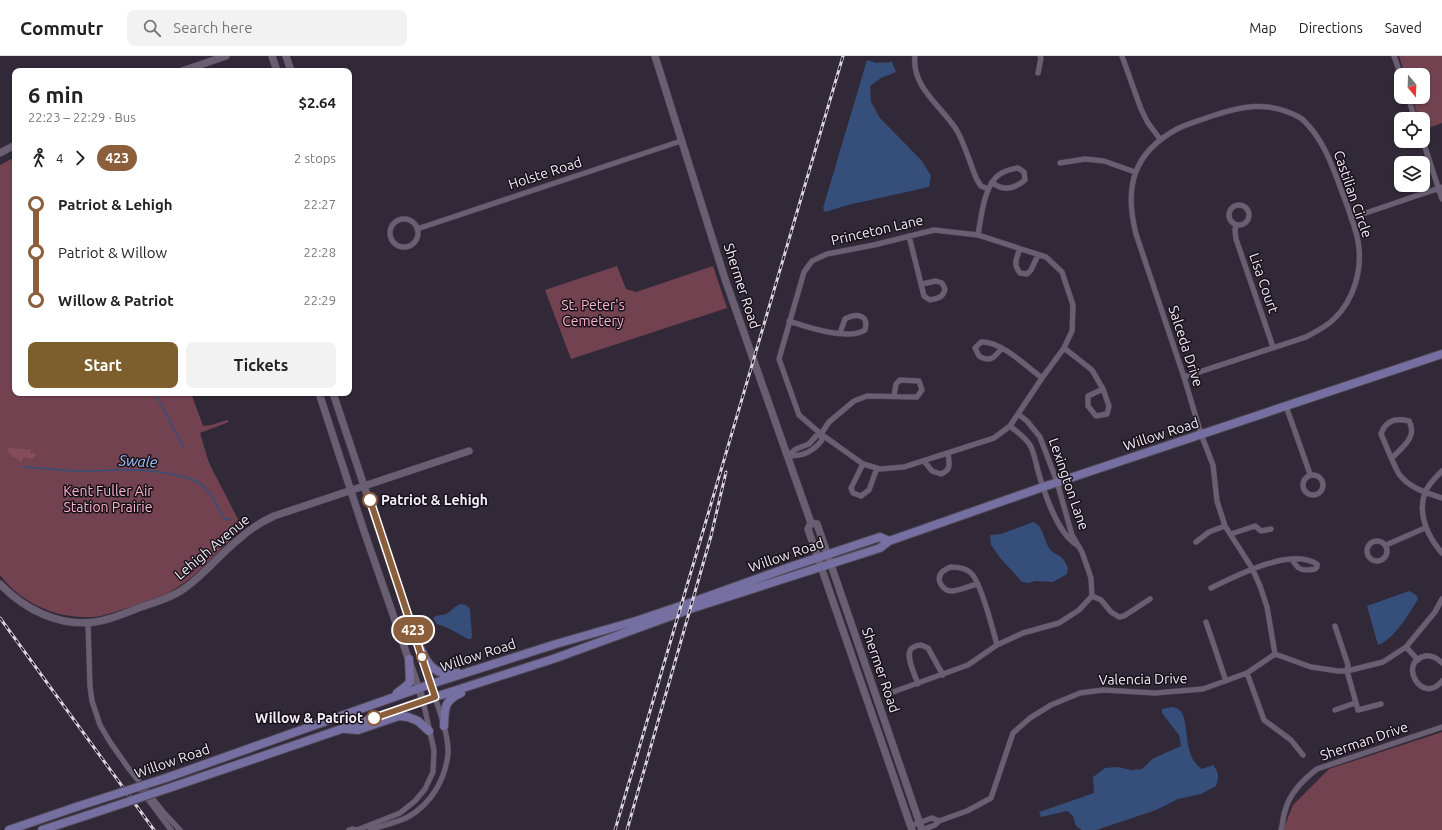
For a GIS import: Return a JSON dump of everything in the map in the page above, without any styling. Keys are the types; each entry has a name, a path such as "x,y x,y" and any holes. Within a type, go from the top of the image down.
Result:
{"main road":[{"path":"191,68 226,56"},
{"path":"272,56 276,68"},
{"path":"286,56 290,68"},
{"name":"Shermer Road","path":"655,56 725,279 811,523 808,529 817,558 911,828"},
{"path":"0,153 12,147"},
{"name":"Willow Road","path":"42,830 422,701 553,659 679,613 880,548 888,541 1057,482 1442,354"},
{"path":"320,396 350,490 409,659 422,701"},
{"path":"334,396 435,697"},
{"name":"Lehigh Avenue","path":"0,584 10,594 35,612 66,621 88,623 96,622 167,598 185,589 238,539 255,526 274,516 469,451"},
{"name":"Shermer Road","path":"811,523 817,524 828,554 922,830"},
{"name":"Willow Road","path":"9,830 166,778 418,688 556,644 636,621 880,537 888,541"},
{"path":"415,636 428,664 436,671 442,673 454,673 518,652 556,644"},
{"path":"386,699 400,692 410,682 409,659"},
{"path":"444,726 445,706 449,700 455,696 475,686 553,659"},
{"path":"341,729 358,730 399,716 408,717 418,721 429,731"}],"street":[{"path":"915,56 914,62 916,75 923,88 957,131 977,180 981,186 988,189"},
{"path":"1038,73 1041,58 1040,56"},
{"path":"1122,56 1141,109 1160,139"},
{"path":"1394,56 1398,68"},
{"name":"Castilian Circle","path":"1160,139 1179,128 1223,112 1245,106 1264,106 1283,110 1301,118 1317,135 1328,155 1358,241 1359,258 1355,287 1345,306 1334,319 1306,337 1184,377"},
{"name":"Salceda Drive","path":"1160,139 1146,154 1135,172 1130,192 1131,214 1136,234 1184,377 1201,434 1213,465 1217,501 1226,526 1252,568 1260,586 1267,607 1275,654"},
{"name":"Holste Road","path":"417,229 681,141"},
{"path":"1425,148 1440,188 1442,199"},
{"path":"1060,163 1085,159 1104,161 1135,172"},
{"path":"978,235 988,189 992,182 999,174 1009,170 1018,168 1024,172 1025,180 1020,185 1002,189 992,182"},
{"path":"1351,218 1440,188"},
{"name":"Lisa Court","path":"1237,204 1240,204 1246,207 1249,217 1243,224 1236,225 1230,221 1228,214 1231,208 1237,204"},
{"path":"408,220 415,225 417,229 418,235 416,240 410,246 402,247 394,243 392,239 392,226 399,221 408,220"},
{"name":"Lisa Court","path":"1236,225 1236,239 1273,347"},
{"name":"Princeton Lane","path":"934,230 978,235 1046,257 1062,272 1073,305 1072,331 1064,348 1010,426 994,438 904,467 880,469 863,464 799,416 779,359 804,272 812,261 827,254 934,230"},
{"path":"909,236 924,296 930,300 941,297 944,294 945,289 942,283 936,281 922,284"},
{"path":"1020,249 1016,258 1016,267 1020,273 1027,274 1031,270 1038,255"},
{"path":"789,321 822,331 840,333 860,333 865,330 866,324 864,318 860,316 850,316 844,319 840,333"},
{"path":"1002,348 994,358 987,360 979,356 975,348 978,343 983,342 1002,348 1042,378"},
{"path":"1064,348 1092,370 1103,389 1109,406 1107,414 1096,416 1088,406 1088,396 1103,389"},
{"path":"787,456 809,444 816,436 821,434 829,422 854,401 867,396 916,397 922,390 919,381 900,380 896,384 894,396"},
{"path":"1286,406 1310,474"},
{"name":"Lexington Lane","path":"1018,414 1040,437 1057,482 1072,535 1091,578 1092,596"},
{"path":"1392,458 1411,437 1413,428 1409,421 1399,419 1390,422 1383,428 1381,434 1392,458 1400,474 1412,486 1425,493 1442,498"},
{"name":"Lexington Lane","path":"1010,426 1023,436 1031,446 1043,487 1060,524 1072,542 1078,546"},
{"path":"924,461 932,471 941,474 947,471 950,466 948,453"},
{"path":"863,464 851,488 853,493 861,496 869,490 877,468"},
{"path":"1442,471 1432,481 1425,493 1423,518 1433,543 1442,553"},
{"path":"1310,474 1316,474 1322,478 1323,481 1324,485 1322,491 1316,495 1309,494 1302,486 1304,479 1310,474"},
{"path":"1060,524 1068,521"},
{"path":"1196,542 1209,532 1226,526"},
{"path":"1231,534 1255,526 1261,531 1271,529"},
{"path":"1386,545 1426,528"},
{"path":"1380,541 1386,545 1388,551 1383,559 1377,561 1369,556 1367,549 1370,543 1380,541"},
{"path":"1211,588 1268,562 1292,559"},
{"path":"978,584 952,591 943,587 939,581 939,577 941,573 950,567 955,567 970,572 978,584 997,645"},
{"path":"890,693 968,665 997,645 1023,633 1059,623 1079,610 1092,596 1101,600 1111,612 1119,617 1124,616 1150,599"},
{"path":"1275,654 1311,667 1348,671 1383,662 1406,647 1435,612 1442,599"},
{"path":"1206,622 1226,681"},
{"path":"88,623 90,686 92,701 100,725 129,769 165,814 180,830"},
{"path":"1335,626 1348,665 1355,703 1358,710 1381,704"},
{"path":"918,684 909,658 910,651 913,647 921,645 928,648 943,675"},
{"path":"1406,647 1418,660"},
{"name":"Valencia Drive","path":"922,830 935,826 939,821 967,810 991,798 1014,733 1030,718 1051,705 1080,693 1102,690 1155,693 1203,689 1248,673 1275,654"},
{"path":"1442,663 1434,657 1428,656 1418,660 1412,674 1417,683 1421,686 1430,688 1435,687 1442,681"},
{"path":"1248,673 1264,720 1291,740 1303,755"},
{"path":"382,830 421,808 438,786 444,771 448,753 444,726 435,697"},
{"path":"349,830 357,830 400,814 425,790 433,772 434,750 422,701"},
{"path":"1334,710 1355,703"},
{"name":"Sherman Drive","path":"1282,830 1286,808 1293,793 1303,780 1317,769 1442,727"},
{"path":"129,769 150,802 171,830"},
{"name":"Valencia Drive","path":"911,828 920,822 932,818 939,821"},
{"path":"370,830 396,822"}],"green space":[{"path":"1399,56 1442,56 1442,123 1430,127 1430,112 1417,112 1414,104 1430,104 1430,68 1403,68"},
{"name":"Kent Fuller Air Station Prairie","path":"12,159 12,396 192,396 203,426 227,420 229,422 200,433 209,463 239,521 244,522 244,528 185,583 149,601 112,613 93,617 80,617 41,608 19,594 0,575 0,165"},
{"name":"St. Peter's Cemetery","path":"617,266 626,289 636,292 713,266 727,308 571,359 545,290"},
{"path":"1442,732 1442,830 1283,830 1293,805 1329,769"}],"shaded area":[{"path":"7,449 31,449 30,453 34,453 36,456 32,459 23,457 22,462 12,457"}],"water":[{"path":"867,60 876,63 892,62 896,72 881,78 870,86 871,102 880,118 922,161 931,176 929,187 848,205 825,212 823,208"},
{"path":"1033,522 1041,529 1050,550 1062,558 1068,568 1067,574 1053,582 1022,582 1001,559 991,545 990,535 1001,534"},
{"path":"1409,591 1416,595 1418,599 1395,632 1384,642 1378,645 1367,606"},
{"path":"461,604 466,605 470,609 471,639 468,639 437,624 433,618 446,614"},
{"path":"1172,707 1178,709 1185,720 1188,746 1195,763 1202,769 1213,765 1216,770 1218,777 1216,786 1201,794 1178,799 1156,810 1096,830 1082,830 1076,826 1073,816 1067,811 1041,817 1039,812 1094,793 1093,777 1105,768 1118,767 1131,770 1142,769 1152,759 1181,746 1179,735 1162,713 1162,709"}],"waterway":[{"path":"157,396 183,447"},
{"name":"Swale","path":"24,467 71,471 151,471 187,478 202,485 210,494 225,519 231,520"}],"railway":[{"path":"615,830 843,56"},
{"path":"627,830 711,536 726,472"},
{"path":"0,618 154,830"}],"bus line":[{"name":"423","path":"370,500 435,697 374,718"}],"place":[{"name":"Patriot & Lehigh","path":"370,500"},
{"name":"Willow & Patriot","path":"374,718"}]}
